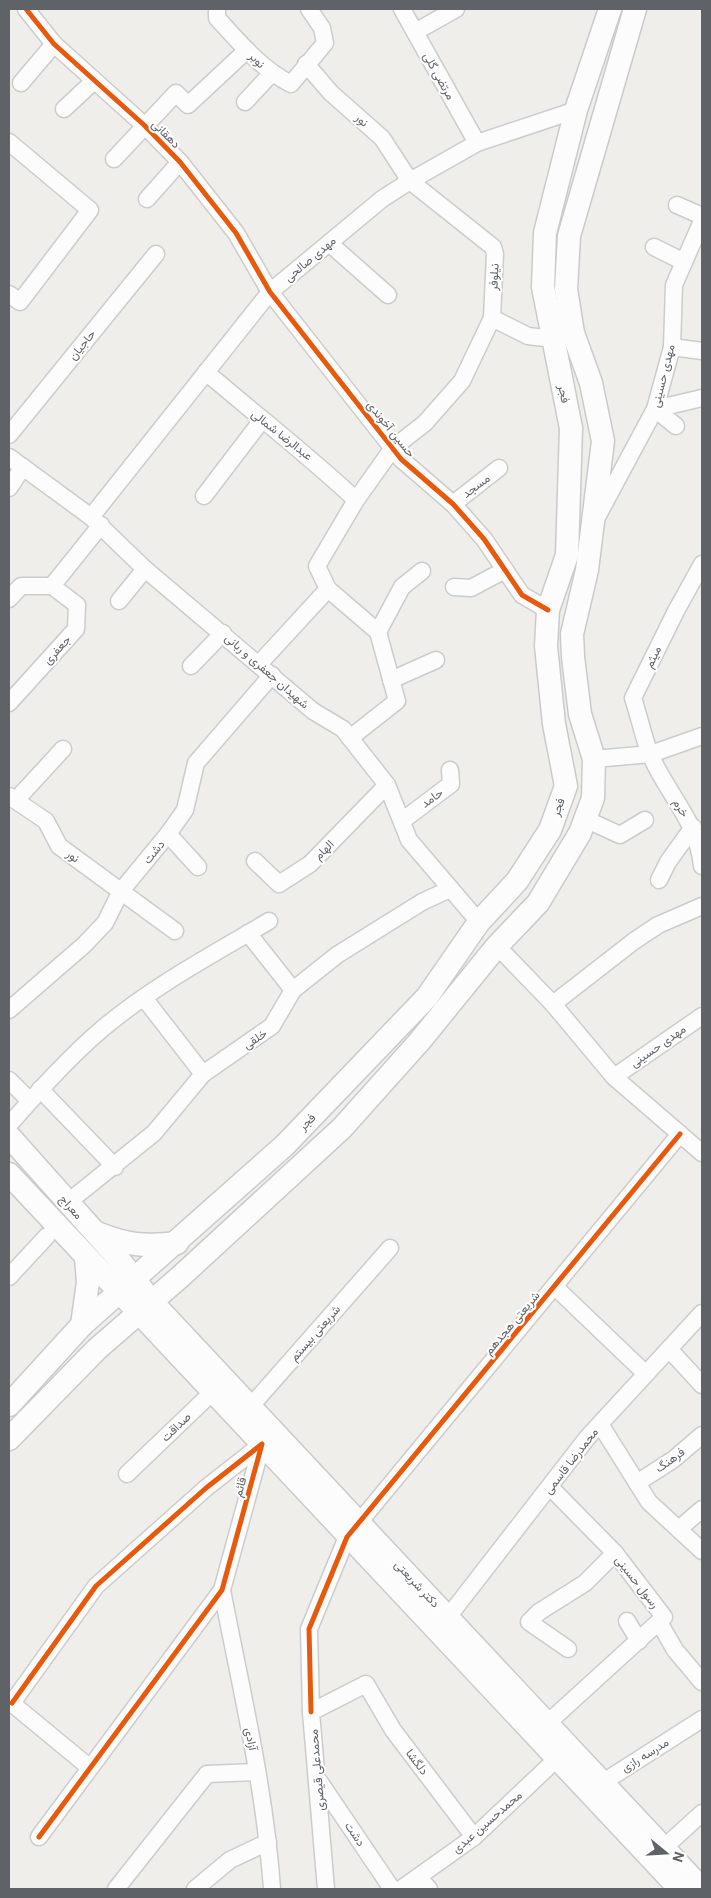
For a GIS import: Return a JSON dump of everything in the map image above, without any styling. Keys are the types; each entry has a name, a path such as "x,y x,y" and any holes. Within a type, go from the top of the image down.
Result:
{"main road":[{"name":"فجر","path":"9,1404 82,1325 285,1145 427,997 479,922 517,881 545,837 566,786 554,724 546,646 548,610 567,555 571,428 543,288 545,233 576,110 610,9"},
{"path":"9,1439 97,1349 342,1128 419,1042 497,946 538,903 580,833 593,798 594,758 580,714 572,634 587,570 603,441 591,382 573,333 566,289 569,236 635,9"},
{"path":"545,233 569,236"},
{"path":"479,922 497,946"},
{"name":"معراج","path":"9,1136 67,1204 94,1231 126,1286"},
{"name":"معراج","path":"9,1174 61,1227 86,1258 126,1286"},
{"path":"94,1231 131,1245 150,1246 176,1243"},
{"path":"82,1325 88,1282 86,1258"},
{"name":"دکتر شریعتی","path":"126,1286 152,1301 219,1386"},
{"name":"دکتر شریعتی","path":"152,1301 219,1386 353,1530 658,1853 702,1889"},
{"name":"دکتر شریعتی","path":"658,1853 680,1889"}],"street":[{"name":"نوبر","path":"217,9 217,18 271,74 291,84 306,64"},
{"path":"306,64 325,43 322,28 309,9"},
{"name":"مرتضی گلی","path":"402,9 477,143"},
{"path":"415,32 456,9"},
{"name":"دهقانی","path":"34,12 54,44 144,125 180,162 236,233 270,292"},
{"path":"21,83 54,44"},
{"path":"114,158 176,93 188,106 247,50"},
{"name":"نور","path":"306,64 331,93 382,138 410,181"},
{"path":"245,102 271,74"},
{"path":"64,109 94,81"},
{"name":"مهدی صالحی","path":"96,521 206,372 270,292 382,199 410,181 477,143 576,110"},
{"path":"9,142 90,210 20,302 9,294"},
{"path":"147,199 180,162"},
{"name":"نیلوفر","path":"410,181 493,247 495,254 492,318"},
{"path":"677,205 702,216"},
{"name":"مهدی حسینی","path":"594,521 655,409 672,348 674,285 702,221"},
{"path":"329,243 388,295"},
{"path":"654,247 684,262"},
{"name":"حاجیان","path":"9,435 156,254"},
{"name":"حسین آخوندی","path":"270,292 401,459 453,504 484,539 522,595 548,610"},
{"path":"350,738 397,701 378,632 328,589 317,566 356,500 393,448 425,423 462,381 492,318 528,336 553,339"},
{"path":"672,348 702,350"},
{"name":"عبدالرضا شمالی","path":"206,372 262,420 308,455 356,500"},
{"path":"655,409 702,398"},
{"path":"655,409 676,426"},
{"path":"204,496 262,420"},
{"name":"شهیدان جعفری و ربانی","path":"9,457 96,521 145,569 224,633 313,711 343,729 387,785 409,840 479,922"},
{"path":"9,488 23,467"},
{"name":"مسجد","path":"453,504 499,468"},
{"path":"9,599 21,586 52,586 96,521"},
{"name":"میثم","path":"650,754 633,698 676,610 702,564"},
{"path":"119,602 145,569"},
{"path":"454,588 471,588 505,570"},
{"path":"378,632 402,588 422,571"},
{"name":"جعفری","path":"9,703 76,629 76,605 52,586"},
{"name":"دشت","path":"9,1010 89,940 105,923 122,891 185,810 196,762 328,589"},
{"path":"191,666 224,633"},
{"path":"391,680 436,660"},
{"path":"594,758 650,754 702,736"},
{"path":"12,798 63,749"},
{"name":"خرم","path":"650,754 676,802 693,827 702,866"},
{"name":"حامد","path":"402,821 451,784 450,770"},
{"name":"الهام","path":"255,861 279,884 310,864 387,785"},
{"name":"نور","path":"12,798 46,821 59,846 175,931"},
{"path":"585,819 620,836 645,820"},
{"path":"659,880 668,862 693,827"},
{"path":"168,834 198,866"},
{"name":"خلقی","path":"67,1204 115,1167 154,1133 203,1074 272,1026 293,990 337,955 422,902 450,889"},
{"path":"553,1004 634,941 658,926 702,906"},
{"path":"9,1125 35,1095 102,1029 144,998 269,921"},
{"path":"248,933 293,990"},
{"path":"497,946 553,1004 614,1077 702,1153"},
{"path":"144,998 203,1074"},
{"name":"مهدی حسینی","path":"614,1077 702,1017"},
{"path":"9,1080 35,1095 115,1167"},
{"name":"شریعتی هجدهم","path":"311,1712 309,1629 353,1530 680,1134"},
{"path":"9,1277 46,1236"},
{"name":"شریعتی بیستم","path":"245,1412 390,1248"},
{"path":"555,1287 646,1374"},
{"name":"محمدرضا قاسمی","path":"443,1624 600,1424 669,1349 699,1322"},
{"path":"669,1349 702,1385"},
{"name":"صداقت","path":"127,1474 219,1386"},
{"path":"600,1424 649,1502 702,1551"},
{"name":"فرهنگ","path":"637,1483 674,1459 702,1435"},
{"name":"قائم","path":"40,1837 89,1767 222,1590 268,1438"},
{"name":"قائم","path":"10,1702 96,1586 206,1488 268,1438"},
{"name":"رسول حسینی","path":"541,1730 664,1617 615,1553 550,1487"},
{"path":"679,1529 702,1509"},
{"path":"568,1648 529,1622 539,1612 585,1583 615,1553"},
{"name":"آزادی","path":"222,1590 257,1772 268,1842 272,1889"},
{"path":"627,1621 639,1640"},
{"path":"659,1622 675,1650 702,1682"},
{"name":"محمدعلی قیصری","path":"326,1889 311,1712 366,1684"},
{"name":"دلگشا","path":"366,1684 393,1730 474,1836"},
{"path":"10,1702 89,1767"},
{"name":"مدرسه رازی","path":"595,1787 702,1720"},
{"name":"محمدحسین عبدی","path":"401,1889 474,1836 563,1754"},
{"path":"116,1889 207,1774 257,1772"},
{"name":"دشت","path":"318,1779 392,1889"},
{"path":"658,1853 702,1813"},
{"path":"195,1889 230,1860 268,1842"},
{"path":"418,1877 429,1889"}],"cycle path":[{"path":"26,9 54,44 144,125 180,162 236,233 270,292 401,459 453,504 484,539 522,595 548,610"},
{"path":"311,1712 309,1629 347,1537 680,1134"},
{"path":"12,1703 96,1586 206,1488 262,1444 222,1590 39,1837"}]}
